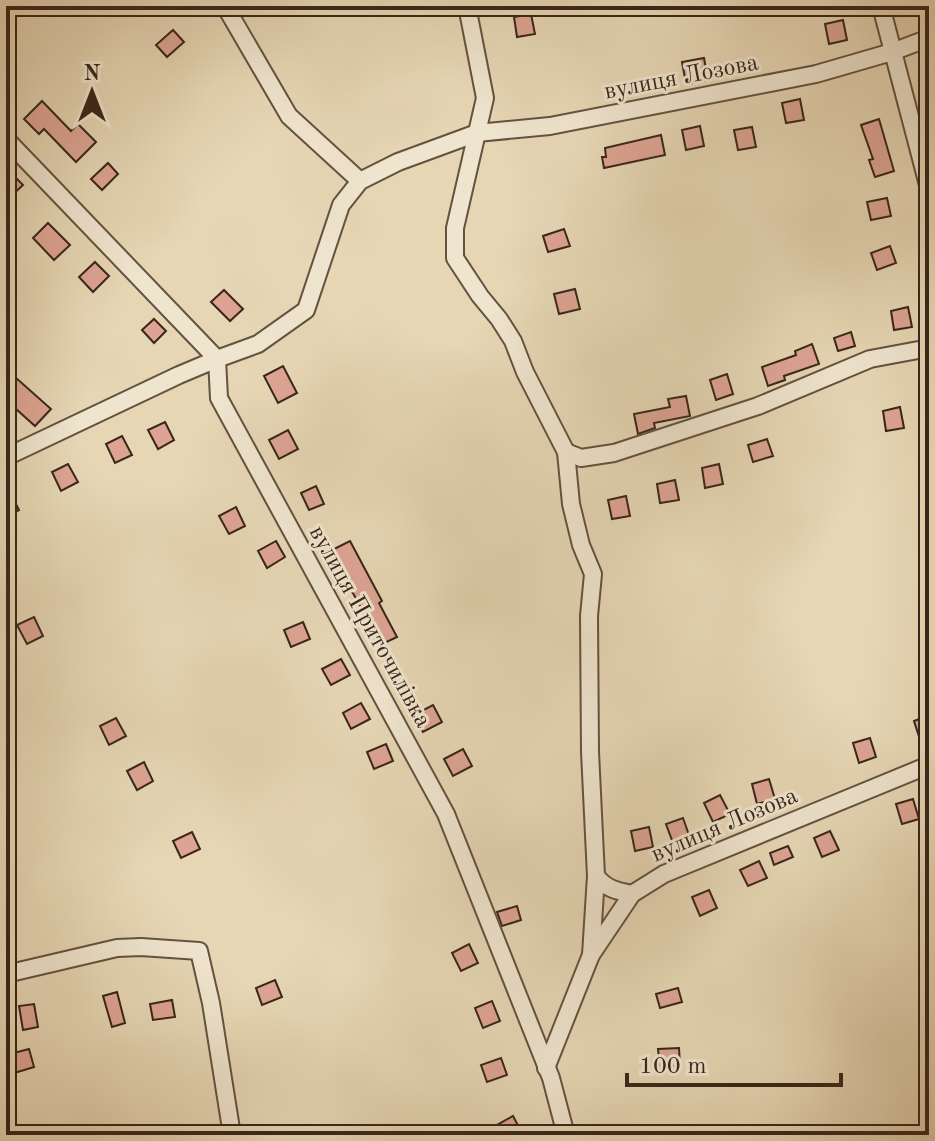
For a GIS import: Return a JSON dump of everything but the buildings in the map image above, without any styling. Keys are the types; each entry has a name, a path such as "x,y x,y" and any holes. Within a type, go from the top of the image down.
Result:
{"street":[{"path":"7,455 217,359 258,344 306,310 341,205 360,181 289,116 225,6"},
{"path":"467,6 485,98 455,228 455,258 513,341 525,372 566,452 571,504 581,545 593,574 589,616 590,752 596,876 591,955"},
{"path":"881,6 929,189"},
{"name":"вулиця Лозова","path":"360,181 398,162 477,133 550,126 816,74 929,38"},
{"path":"6,139 217,359"},
{"path":"566,452 581,458 614,453 758,406 870,359 929,348"},
{"name":"вулиця Приточилівка","path":"217,359 219,398 446,814 551,1078 566,1135"},
{"name":"вулиця Лозова","path":"546,1068 591,955 632,894 664,874 929,765"},
{"path":"596,876 602,885 632,894"},
{"path":"6,974 117,948 199,951 211,1003 232,1135"}]}
